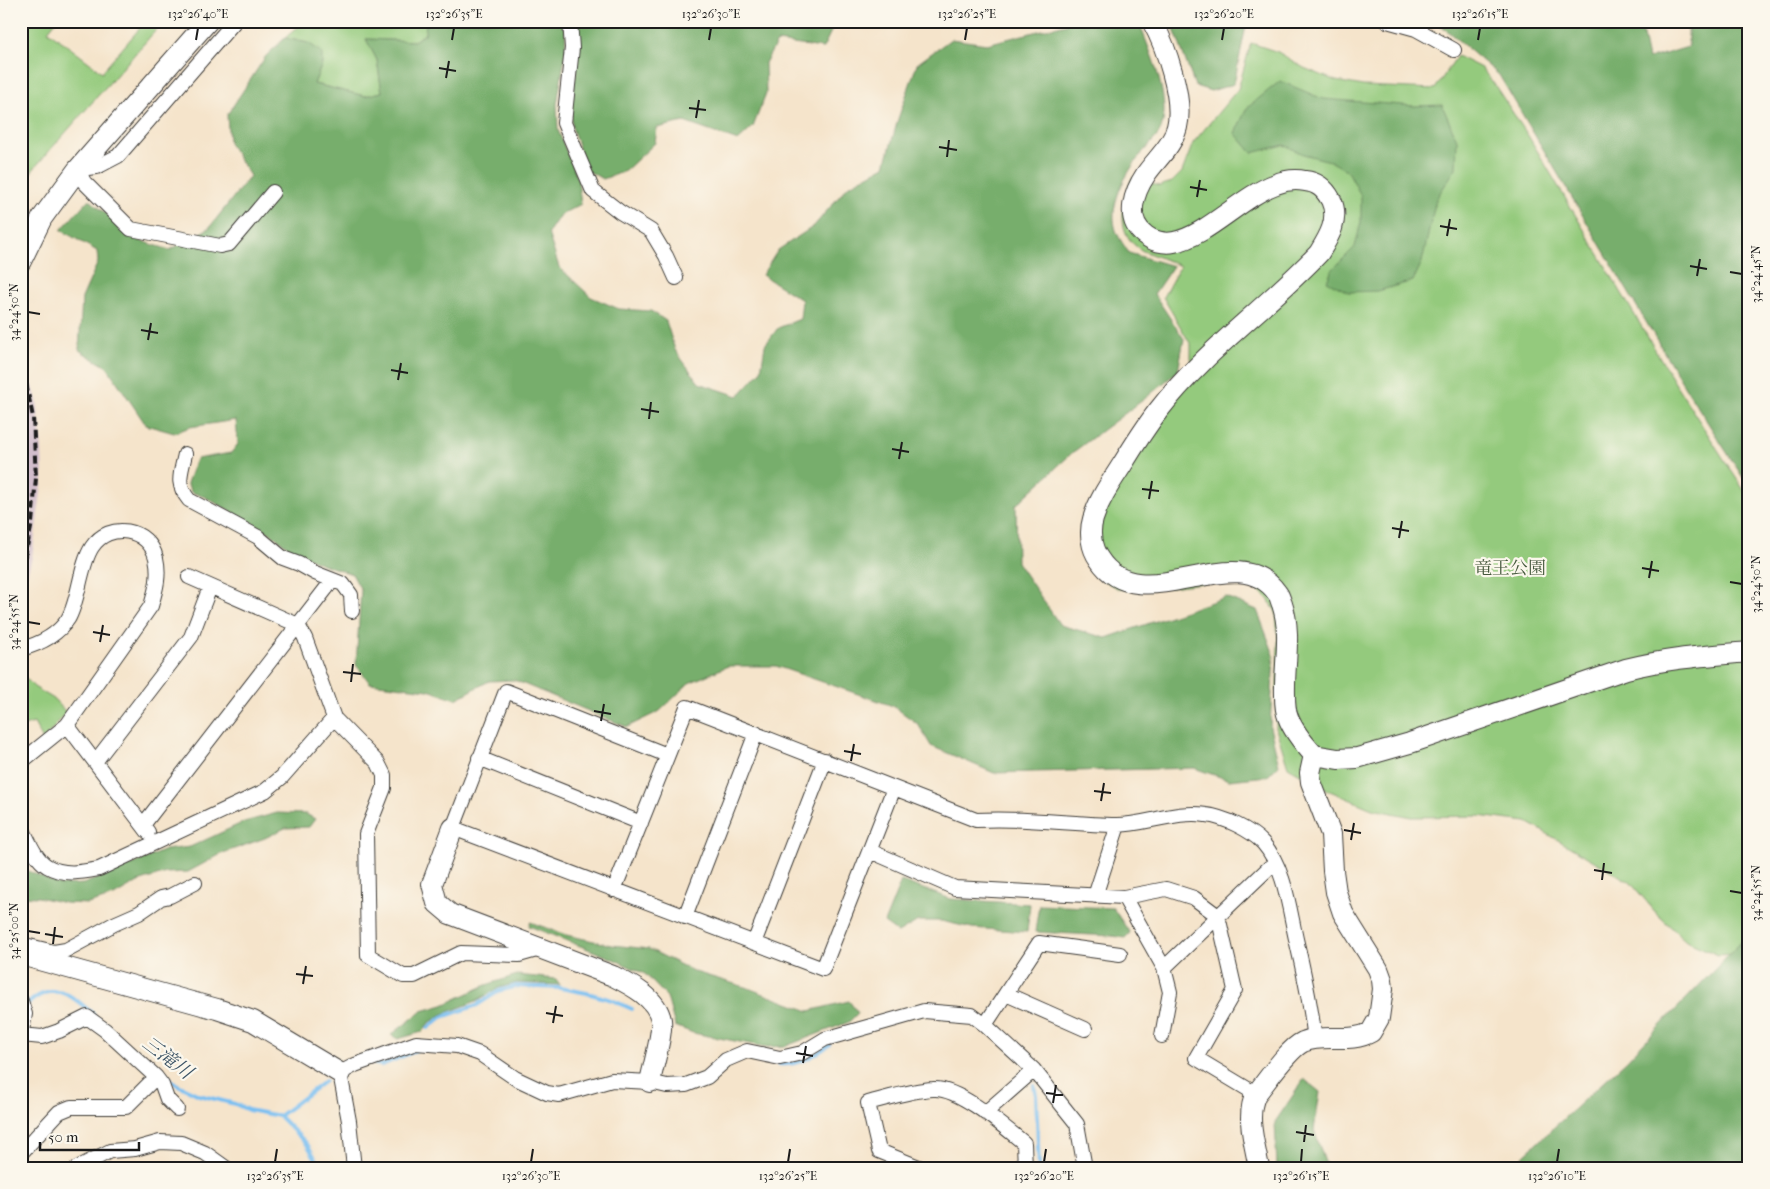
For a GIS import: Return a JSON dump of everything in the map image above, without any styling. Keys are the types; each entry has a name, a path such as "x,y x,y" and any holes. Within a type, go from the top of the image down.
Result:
{"street":[{"path":"21,261 42,218 78,169 208,21"},
{"path":"78,169 98,167 118,156 235,21"},
{"path":"570,21 572,48 564,123 593,191 620,212 651,231 666,256 676,278"},
{"path":"1152,21 1173,76 1178,101 1177,127 1171,143 1146,174 1133,198 1132,214 1137,228 1146,236 1161,242 1174,242 1195,234 1274,184 1293,179 1312,182 1325,190 1332,203 1335,218 1329,237 1319,253 1188,378 1158,411 1101,498 1092,520 1093,551 1102,565 1114,576 1126,582 1149,584 1225,573 1246,573 1265,580 1278,594 1285,612 1288,634 1284,674 1288,717 1301,741 1314,755 1338,759 1357,758 1410,743 1616,672 1651,662 1749,652"},
{"path":"1387,21 1416,29 1454,50"},
{"path":"78,169 84,182 130,229 220,246 229,244 273,192"},
{"path":"184,454 180,482 182,491 189,500 258,537 283,558 332,581 343,584 352,595 352,611"},
{"path":"21,649 40,644 57,632 69,618 91,548 99,537 106,533 130,532 144,538 154,550 159,569 151,606 67,725 21,762"},
{"path":"189,577 298,625 305,638 334,718 378,763 384,775 384,788 366,834 368,955 404,976 414,976 461,953 519,955 540,949"},
{"path":"143,825 332,581"},
{"path":"95,762 191,637 210,587"},
{"path":"650,1082 661,1020 656,1008 638,990 626,982 450,914 436,903 432,884 506,691 667,755"},
{"path":"614,890 687,707 976,820 1007,818 1118,825 1192,814 1221,818 1242,828 1263,843 1275,862 1286,896 1311,1007 1315,1040"},
{"path":"21,826 38,856 47,866 78,873 99,869 265,791 282,777 334,718"},
{"path":"67,725 156,842"},
{"path":"685,917 756,733"},
{"path":"1259,1168 1251,1120 1253,1101 1256,1094 1290,1052 1304,1042 1357,1037 1371,1032 1379,1018 1383,989 1378,969 1343,913 1336,892 1331,834 1311,782 1310,773 1314,755"},
{"path":"479,758 641,822"},
{"path":"754,943 825,760"},
{"path":"453,828 823,969 894,788"},
{"path":"1095,896 1118,825"},
{"path":"870,851 955,888 1124,898 1166,889 1194,898 1218,916 1235,990 1196,1058 1256,1094"},
{"path":"1164,968 1275,862"},
{"path":"21,944 54,952 66,950 139,913 161,898 170,896 195,883"},
{"path":"1124,898 1164,968 1170,992 1162,1036"},
{"path":"986,1026 1039,944 1120,954"},
{"path":"21,954 217,1009 253,1022 340,1073 348,1114 354,1168"},
{"path":"1006,994 1085,1029"},
{"path":"21,1001 25,1014 22,1036 42,1037 87,1017 105,1030 156,1077 162,1085 167,1099 177,1110"},
{"path":"340,1073 354,1065 416,1043 457,1046 480,1054 515,1078 547,1093 559,1095 612,1080 650,1082 667,1086 686,1085 707,1077 726,1060 747,1051 780,1058 802,1052 825,1039 924,1012 972,1015 1034,1070 1076,1124 1085,1168"},
{"path":"985,1113 1034,1070"},
{"path":"21,1153 59,1112 71,1107 126,1107 156,1077"},
{"path":"921,1168 879,1150 868,1103 934,1088 956,1094 985,1113 1024,1143 1025,1168"},
{"path":"77,1168 110,1151 135,1149 160,1142 181,1143 205,1153 226,1168"},
{"path":"21,1165 25,1168"}],"shaded area":[{"path":"21,345 37,400 43,478 32,557 21,598 21,536 29,470 30,441 21,381"}],"green space":[{"path":"30,21 56,21 48,31 102,72 146,21 164,21 21,185 21,33"},
{"path":"305,21 424,21 426,24 425,34 414,41 366,39 377,60 382,92 365,96 314,84 322,64 308,43 285,38"},
{"path":"424,21 565,21 566,50 557,104 558,130 578,181 581,204 560,215 548,233 559,267 591,297 619,309 651,311 666,321 675,350 699,383 738,396 761,371 765,345 778,328 800,319 802,300 762,275 778,250 814,226 848,186 885,166 898,119 917,64 951,39 987,44 1072,21 1137,21 1154,62 1162,90 1164,117 1160,132 1136,161 1124,180 1116,202 1114,223 1118,236 1129,253 1173,266 1154,294 1184,339 1178,371 1147,397 1072,453 1016,505 1017,562 1060,625 1106,638 1226,597 1257,610 1274,655 1270,727 1279,765 1268,776 1229,780 1194,768 994,773 931,746 918,724 893,706 776,666 728,666 689,683 660,711 627,727 514,680 489,681 456,699 428,690 370,683 356,665 361,590 352,574 293,551 270,533 205,497 191,492 187,483 196,459 231,453 238,444 236,420 190,427 174,433 146,425 107,367 79,350 82,298 98,262 97,251 61,230 89,199 135,239 170,250 209,228 250,176 229,143 227,115 266,56 285,38 308,43 322,52 322,64 314,84 365,96 382,92 377,60 366,39 414,41 425,34 426,24"},
{"path":"582,21 836,21 823,48 777,42 765,63 766,93 753,127 738,141 684,122 657,128 655,143 625,171 603,179 586,170 572,127 571,109 577,65 577,28"},
{"path":"1171,21 1247,21 1234,84 1211,91 1195,86"},
{"path":"1433,21 1640,21 1648,59 1688,47 1688,21 1749,21 1749,487 1683,384 1499,75"},
{"name":"竜王公園","path":"1251,43 1278,52 1304,68 1336,81 1363,86 1435,89 1457,56 1481,68 1492,81 1529,137 1678,388 1749,498 1749,953 1718,955 1686,941 1657,914 1630,882 1527,822 1478,816 1412,817 1372,809 1330,791 1288,767 1276,729 1278,643 1276,612 1268,599 1254,586 1235,579 1138,591 1119,589 1101,579 1087,563 1081,542 1088,511 1191,362 1191,345 1163,297 1180,266 1143,251 1128,236 1124,227 1123,208 1128,188 1132,178 1159,186 1172,182 1182,172 1193,143 1238,89"},
{"path":"1280,81 1323,99 1415,106 1442,105 1457,140 1456,168 1436,199 1422,262 1413,281 1378,291 1348,292 1327,281 1332,270 1355,247 1361,222 1361,196 1348,171 1330,161 1303,154 1284,145 1252,153 1235,133 1247,108"},
{"path":"21,673 34,687 54,699 66,712 43,740 34,723 21,727"},
{"path":"277,813 306,814 315,819 309,827 285,828 265,838 223,853 188,872 166,873 138,882 114,896 88,904 65,903 38,897 21,896 21,868 60,885 83,884 165,850 190,847 244,822"},
{"path":"901,881 951,899 1030,904 1027,932 972,928 941,921 918,921 898,933 884,923"},
{"path":"1039,905 1113,908 1130,933 1125,938 1035,932"},
{"path":"530,922 566,935 612,945 649,949 695,972 748,988 809,1011 849,1001 858,1013 849,1022 786,1046 766,1047 693,1033 675,1026 667,997 645,974 611,958 529,926"},
{"path":"1749,934 1749,1168 1510,1168 1626,1061"},
{"path":"517,975 556,979 560,985 517,983 499,988 476,1001 441,1015 428,1024 422,1032 398,1039 391,1035 422,1011 443,1005 486,985"},
{"path":"1304,1079 1320,1092 1314,1130 1327,1168 1277,1168 1275,1122"}],"waterway":[{"path":"428,1028 442,1017 477,1005 499,991 516,986 560,988 587,993 612,1000 632,1009"},
{"name":"三滝川","path":"25,1005 40,995 57,992 70,996 93,1014"},
{"path":"779,1064 799,1062 829,1045"},
{"path":"375,1064 382,1065 417,1049"},
{"name":"三滝川","path":"140,1053 176,1084 199,1095 235,1104 248,1110 279,1116 307,1144 321,1168"},
{"path":"279,1116 325,1081"},
{"path":"1034,1085 1039,1168"}],"railway":[{"path":"21,360 33,417 36,478 32,523 21,575"}]}
